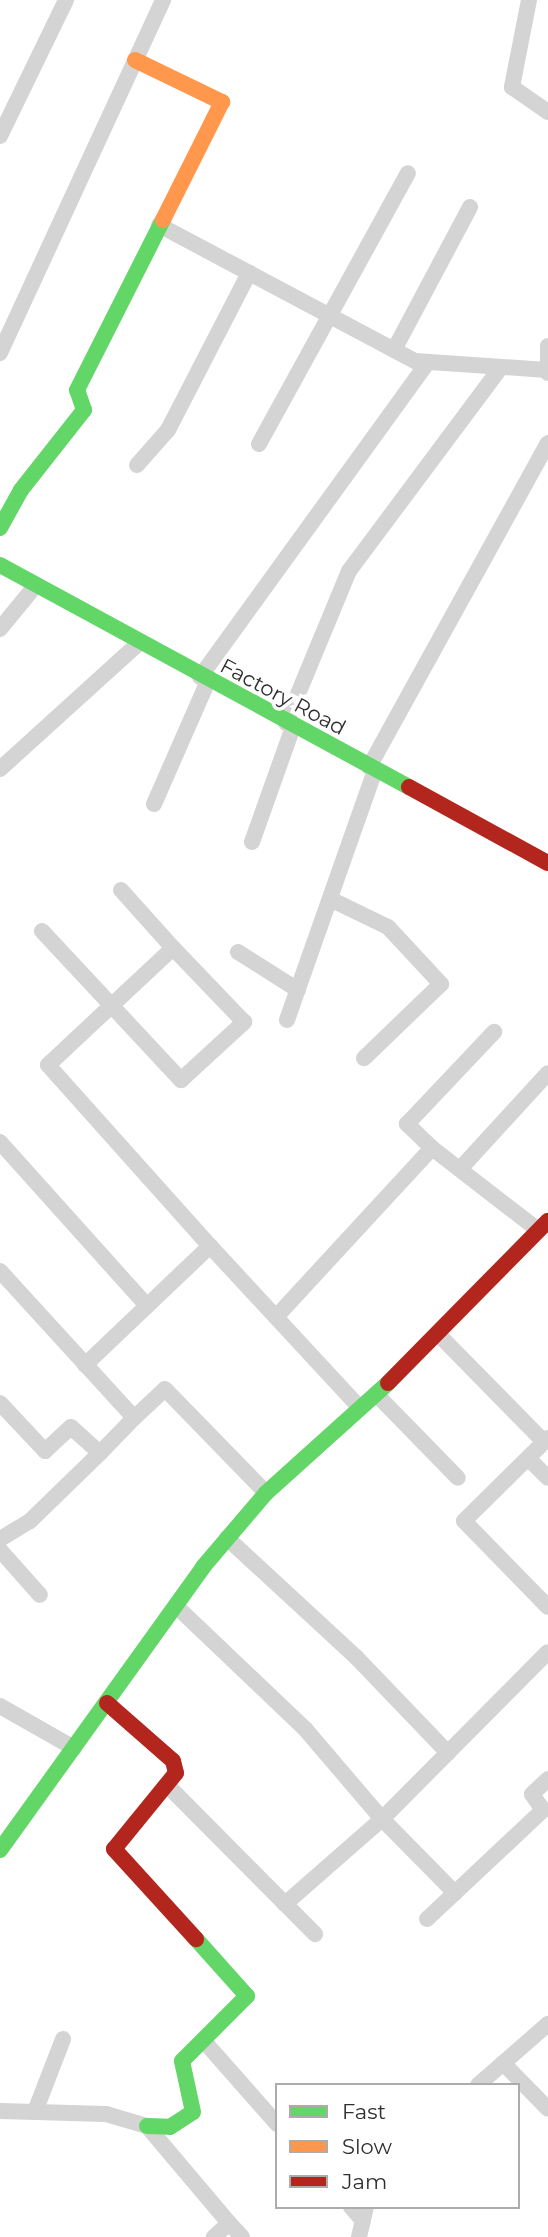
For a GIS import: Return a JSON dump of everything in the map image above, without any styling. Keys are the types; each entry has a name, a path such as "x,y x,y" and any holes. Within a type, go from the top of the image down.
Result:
{"street":[{"path":"0,136 66,0"},
{"path":"0,353 163,0"},
{"path":"529,0 512,87 548,112"},
{"path":"0,528 21,490 84,410 77,390 222,102 135,60"},
{"path":"260,444 328,315 408,173"},
{"path":"394,351 470,207"},
{"path":"159,225 394,351 428,362 547,371 548,346"},
{"path":"137,464 168,430 249,273"},
{"path":"155,804 204,679 428,362"},
{"path":"252,842 290,725 349,571 501,367"},
{"path":"288,1020 372,769 548,443"},
{"name":"Factory Road","path":"0,565 204,679 548,863"},
{"path":"0,629 36,585"},
{"path":"0,769 139,643"},
{"path":"42,931 181,1080 244,1022 121,890"},
{"path":"330,899 388,927 441,984 365,1058"},
{"path":"173,948 48,1065 360,1408"},
{"path":"238,952 298,989"},
{"path":"1,1846 176,1606 266,1493 376,1394 545,1224 460,1169 432,1148 407,1124 494,1032"},
{"path":"460,1169 548,1073"},
{"path":"0,1142 147,1306"},
{"path":"276,1317 432,1148"},
{"path":"85,1365 210,1246"},
{"path":"0,1272 134,1418"},
{"path":"438,1334 546,1440 464,1521 548,1607"},
{"path":"0,1539 30,1521 165,1389 266,1493"},
{"path":"376,1394 458,1479"},
{"path":"0,1403 45,1451 71,1427 100,1453"},
{"path":"527,1458 548,1478"},
{"path":"228,1538 356,1657 448,1753"},
{"path":"0,1550 40,1595"},
{"path":"176,1606 254,1676 382,1819 455,1893"},
{"path":"285,1904 382,1819 548,1652"},
{"path":"0,2111 36,2109 127,2117 147,2126 170,2127 193,2112 182,2061 247,1996 114,1849 170,1788 173,1761 107,1703"},
{"path":"0,1706 75,1748"},
{"path":"427,1919 543,1810 532,1794 548,1779"},
{"path":"170,1788 315,1934"},
{"path":"480,2083 548,2024"},
{"path":"36,2109 64,2039"},
{"path":"203,2040 275,2122"},
{"path":"503,2063 548,2109"},
{"path":"147,2126 242,2237"},
{"path":"214,2237 229,2223"}],"traffic: fast":[{"path":"0,528 21,490 84,410 77,390 163,220"},
{"path":"0,565 409,787"},
{"path":"0,1850 203,1567 266,1493 388,1383"},
{"path":"147,2126 170,2127 193,2112 182,2061 247,1996 196,1939"}],"traffic: slow":[{"path":"135,60 222,102 163,220"}],"traffic: jam":[{"path":"409,787 548,863"},
{"path":"388,1383 548,1221"},
{"path":"107,1703 173,1761 176,1773 114,1849 196,1939"}]}
